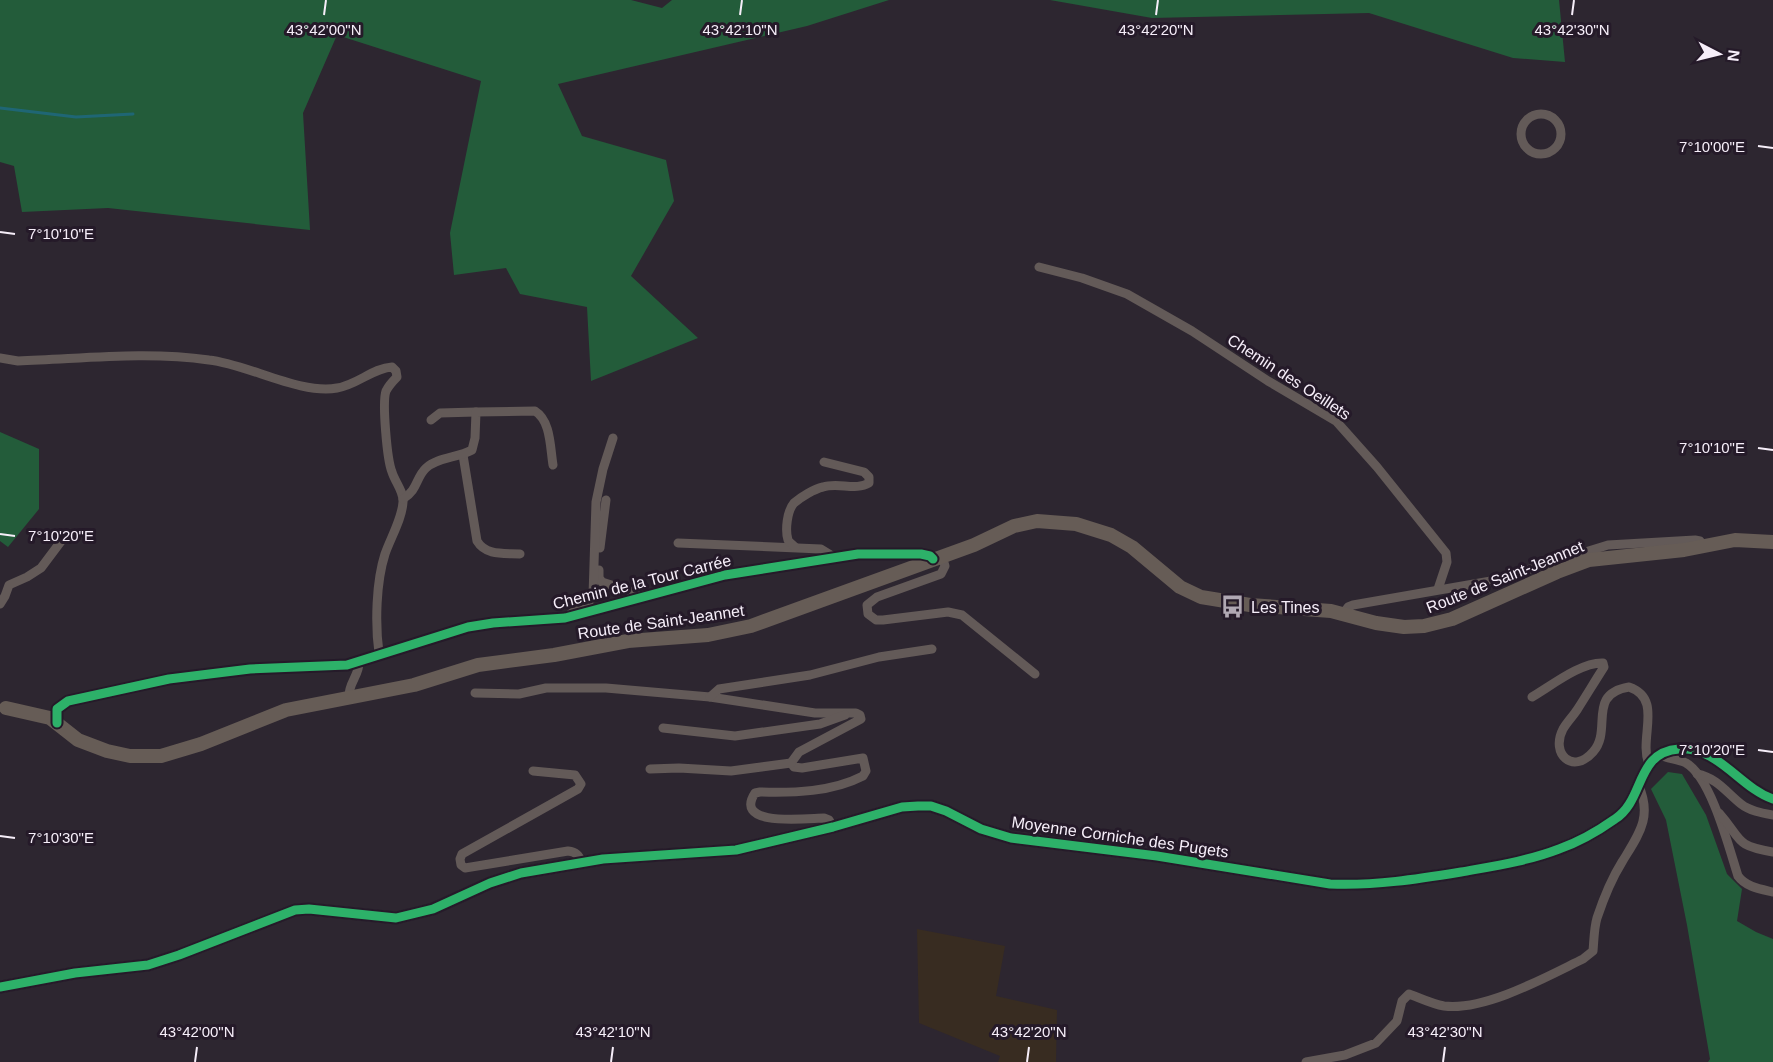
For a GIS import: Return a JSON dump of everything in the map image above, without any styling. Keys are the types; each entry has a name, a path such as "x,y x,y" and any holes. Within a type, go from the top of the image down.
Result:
{"main road":[{"name":"Route de Saint-Jeannet","path":"57,718 88,743 117,754 161,756 201,744 286,710 414,685 491,662 554,655 628,641 698,637 730,631 778,616 983,541 1014,526 1037,521 1067,522 1099,530 1122,540 1180,587 1201,597 1234,603 1331,611 1388,626 1424,626 1442,622 1475,610 1581,562 1598,558 1653,554 1746,539 1773,542"},
{"path":"3,708 41,708 57,718"}],"street":[{"path":"1534,114 1548,114 1558,122 1561,136 1556,149 1540,154 1526,148 1520,135 1524,122 1534,114"},
{"name":"Chemin des Oeillets","path":"1039,267 1082,278 1127,294 1192,331 1268,381 1336,421 1377,467 1446,553 1446,562 1438,589"},
{"path":"0,358 18,362 134,355 207,359 226,362 295,384 318,388 337,388 386,367 392,367 398,376 386,392 384,402 391,471 404,499 385,556 380,580 377,638 379,653"},
{"path":"431,420 440,413 535,411 542,415 546,424 553,465"},
{"path":"404,499 414,490 424,469 434,463 463,455 472,450 477,412"},
{"path":"565,618 573,610 590,603 593,596 596,502 603,469 614,438"},
{"path":"463,455 477,541 481,549 489,552 520,554"},
{"path":"795,547 789,541 787,526 790,510 795,503 827,485 863,486 869,483 869,477 864,472 824,462"},
{"path":"606,500 598,558 599,578 602,582 648,597"},
{"path":"0,604 9,585 41,568 65,536"},
{"path":"1343,614 1345,609 1353,605 1491,581 1608,544 1687,540 1700,541 1704,546"},
{"path":"678,543 821,549 834,557"},
{"name":"Chemin de la Tour Carrée","path":"57,718 61,705 68,701 170,680 250,669 333,666 359,661 468,627 565,618 725,575 858,554 921,554 937,558"},
{"path":"937,558 945,566 941,574 876,597 867,605 870,617 883,620 948,612 962,615 1035,674"},
{"path":"710,697 719,689 810,675 879,657 932,649"},
{"path":"349,697 350,686 358,672 359,661"},
{"path":"1532,697 1581,668 1603,663 1604,667 1563,729 1559,745 1561,754 1569,761 1575,762 1590,756 1598,744 1602,713 1607,697 1614,691 1629,687 1643,694 1647,699 1648,721 1645,751 1649,764"},
{"path":"475,693 519,694 546,688 606,688 710,697 815,713 850,712 860,715 861,719 799,752 791,763 730,771 650,769"},
{"path":"663,728 735,736 819,724 850,712"},
{"path":"1659,755 1677,749 1696,751 1720,762 1750,788 1773,799"},
{"path":"1659,755 1686,763 1698,774 1715,810 1738,876 1749,886 1773,892"},
{"name":"Moyenne Corniche des Pugets","path":"0,987 75,973 148,965 296,910 309,909 396,918 433,909 510,875 646,855 736,850 833,827 902,807 931,806 981,829 1011,838 1157,856 1330,884 1374,884 1498,866 1559,849 1618,818 1632,803 1638,784 1649,764 1659,755"},
{"path":"791,763 794,767 802,768 863,758 866,771 863,776 843,784 796,792 760,792 754,793 752,798 751,805 760,816 782,820 824,818 829,820 833,827"},
{"path":"533,771 575,775 581,784 578,789 462,854 460,865 465,868 568,851 580,856 582,863"},
{"path":"1698,774 1708,776 1742,805 1757,812 1773,815"},
{"path":"1306,1062 1345,1055 1376,1043 1397,1021 1402,1001 1409,994 1444,1006 1492,1000 1583,959 1593,951 1596,920 1621,864 1637,841 1643,824 1646,810 1638,784"},
{"path":"1715,810 1744,845 1773,852"}],"shaded area":[{"path":"917,929 1005,946 996,996 1057,1010 1056,1062 998,1062 1000,1056 919,1023"}],"green space":[{"path":"0,0 631,0 662,8 672,0 889,0 807,26 558,84 582,136 666,160 674,201 631,276 698,338 591,381 587,307 520,294 506,268 454,275 450,233 481,81 337,35 303,113 310,230 108,208 22,212 14,166 0,162"},
{"path":"1050,0 1559,0 1565,62 1513,58 1369,13 1152,18"},
{"path":"0,432 39,449 39,509 8,547 0,541"},
{"path":"1668,772 1682,774 1706,815 1727,874 1742,889 1737,921 1773,939 1773,1062 1708,1062 1710,1059 1687,925 1666,820 1651,789"}],"waterway":[{"path":"0,108 76,117 133,114"}],"cycle path":[{"path":"57,723 57,709 68,701 169,679 250,669 347,665 468,627 565,618 725,575 858,554 921,554 933,559"},
{"path":"0,987 75,973 148,965 295,910 309,909 396,918 433,909 490,883 521,873 603,859 736,850 833,827 902,807 931,806 981,829 1011,838 1157,856 1330,884 1363,884 1461,872 1523,860 1566,846 1602,828 1625,811 1647,767 1665,752 1679,749 1706,754 1761,794 1773,799"}],"place":[{"name":"Les Tines","path":"1233,607"}]}
